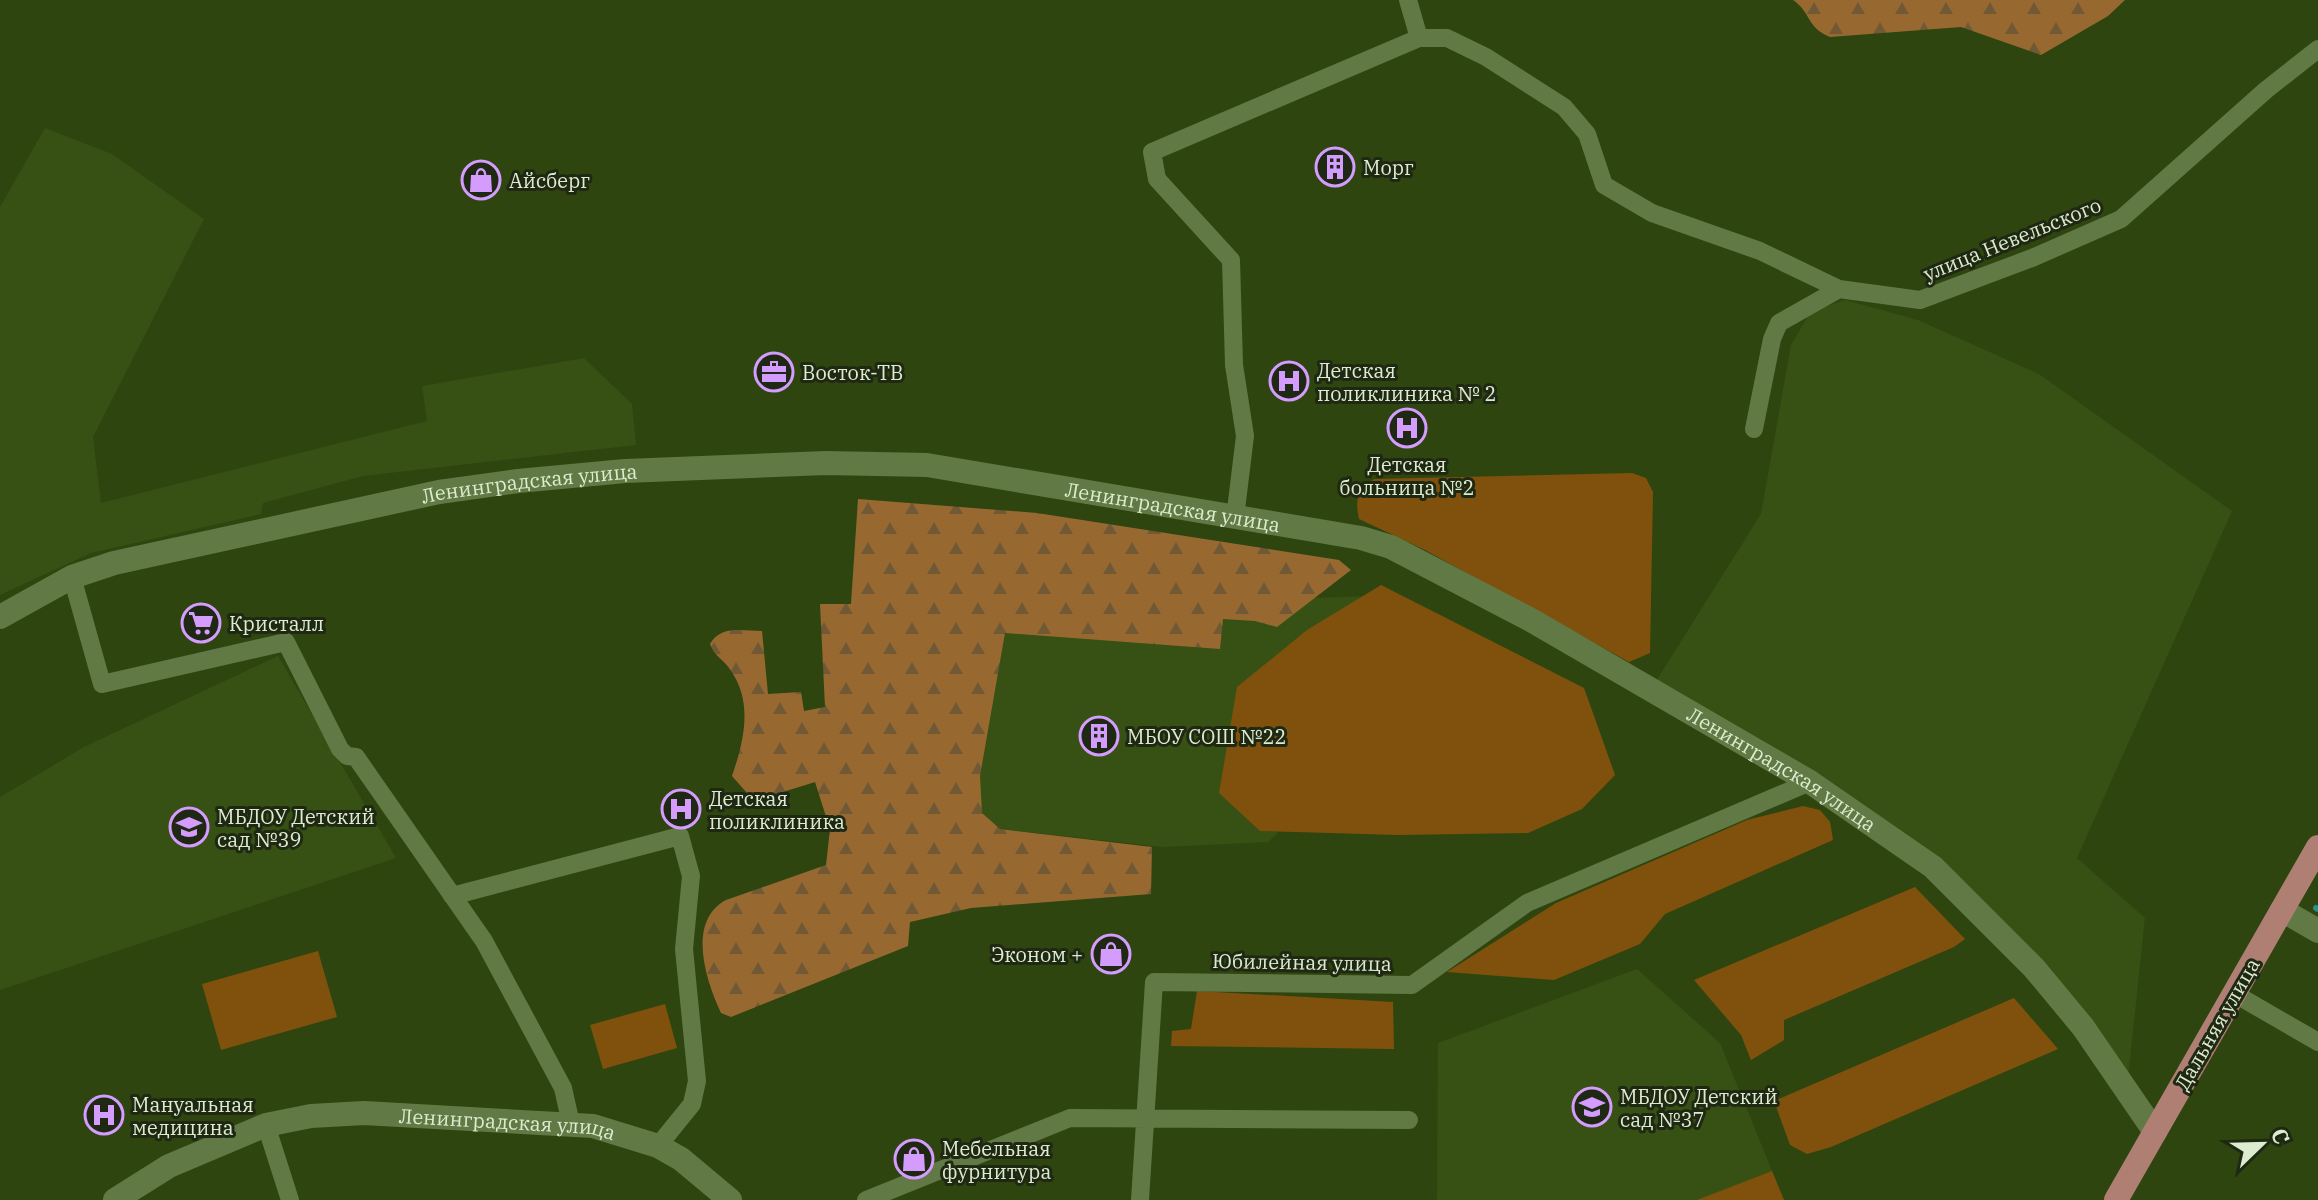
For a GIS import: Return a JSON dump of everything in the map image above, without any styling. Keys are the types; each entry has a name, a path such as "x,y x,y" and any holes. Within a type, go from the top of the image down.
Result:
{"main road":[{"name":"Дальняя улица","path":"2116,1200 2318,847"}],"street":[{"path":"1235,518 1245,436 1234,365 1231,260 1157,179 1152,152 1419,38 1408,0"},
{"name":"улица Невельского","path":"1419,38 1447,38 1486,57 1564,107 1587,134 1604,185 1652,213 1760,251 1839,289 1920,300 2032,258 2121,219 2266,90 2318,49"},
{"path":"1754,429 1772,339 1779,323 1839,289"},
{"name":"Ленинградская улица","path":"0,617 72,577 114,563 439,492 625,471 826,463 927,465 1235,518 1322,529 1391,547 1531,620 1810,782 1933,867 1983,913 2083,1027 2155,1132"},
{"path":"72,577 102,684 286,642 340,749 347,756 356,757 484,941 563,1088 571,1124"},
{"name":"Юбилейная улица","path":"1140,1200 1154,982 1412,985 1527,903 1810,782"},
{"path":"452,896 680,836 685,842 691,876 684,949 697,1081 692,1104 658,1146"},
{"path":"2282,910 2318,931"},
{"path":"2235,994 2318,1042"},
{"name":"Ленинградская улица","path":"115,1200 169,1166 266,1125 311,1116 364,1113 571,1124 627,1134 681,1159 730,1200"},
{"path":"866,1200 1070,1118 1144,1116 1409,1120"},
{"path":"266,1125 290,1200"}],"shaded area":[{"path":"45,128 112,154 204,219 93,437 101,503 427,421 422,386 584,358 632,404 636,445 363,476 263,503 261,514 91,553 0,595 0,207"},
{"path":"1845,300 1918,320 2039,374 2232,511 2077,858 2145,918 2127,1087 1933,867 1651,689 1761,514 1791,345 1811,311"},
{"path":"1632,473 1646,478 1653,492 1650,653 1629,662 1425,550 1359,519 1361,491 1374,479"},
{"path":"1381,585 1584,688 1615,775 1582,809 1528,833 1398,835 1260,831 1219,793 1237,687 1307,630"},
{"path":"1382,596 1584,688 1615,775 1514,819 1287,824 1268,842 1163,847 1000,829 940,808 962,607"},
{"name":"МБДОУ Детский сад №39","path":"278,656 396,858 0,990 0,797 84,747"},
{"path":"1803,806 1820,810 1830,822 1833,840 1665,914 1640,944 1554,980 1447,972 1556,903 1747,820"},
{"path":"1915,887 1965,939 1954,947 1784,1020 1784,1040 1751,1060 1741,1035 1694,980"},
{"path":"318,951 337,1017 221,1050 202,984"},
{"name":"МБДОУ Детский сад №37","path":"1637,969 1720,1043 1784,1200 1437,1200 1438,1043"},
{"path":"1197,991 1393,1002 1394,1049 1171,1046 1172,1031 1191,1029"},
{"path":"2014,998 2058,1049 1831,1147 1807,1154 1790,1145 1774,1101"},
{"path":"665,1004 677,1048 603,1069 590,1025"},
{"path":"1772,1171 1784,1200 1697,1200"}],"green space":[{"path":"1793,0 2125,0 2108,16 2041,55 1961,27 1830,37 1812,24"},
{"path":"858,499 1037,513 1339,560 1351,570 1277,627 1255,621 1223,619 1220,649 1005,633 980,776 982,813 1000,829 1152,847 1151,894 971,908 910,922 908,946 731,1017 721,1013 705,968 703,936 707,922 714,909 726,900 826,865 830,829 815,782 754,801 732,776 743,735 742,694 737,681 710,644 726,632 762,631 768,694 801,692 804,711 825,707 820,604 851,604"}],"place":[{"name":"Морг","path":"1335,167"},
{"name":"Айсберг","path":"481,180"},
{"name":"Восток-ТВ","path":"774,372"},
{"name":"Детская поликлиника № 2","path":"1289,381"},
{"name":"Детская больница №2","path":"1407,428"},
{"name":"Кристалл","path":"201,623"},
{"name":"МБОУ СОШ №22","path":"1099,736"},
{"name":"Детская поликлиника","path":"681,809"},
{"name":"МБДОУ Детский сад №39","path":"189,827"},
{"name":"Эконом +","path":"1111,954"},
{"name":"МБДОУ Детский сад №37","path":"1592,1107"},
{"name":"Мануальная медицина","path":"104,1115"},
{"name":"Мебельная фурнитура","path":"914,1159"}]}
